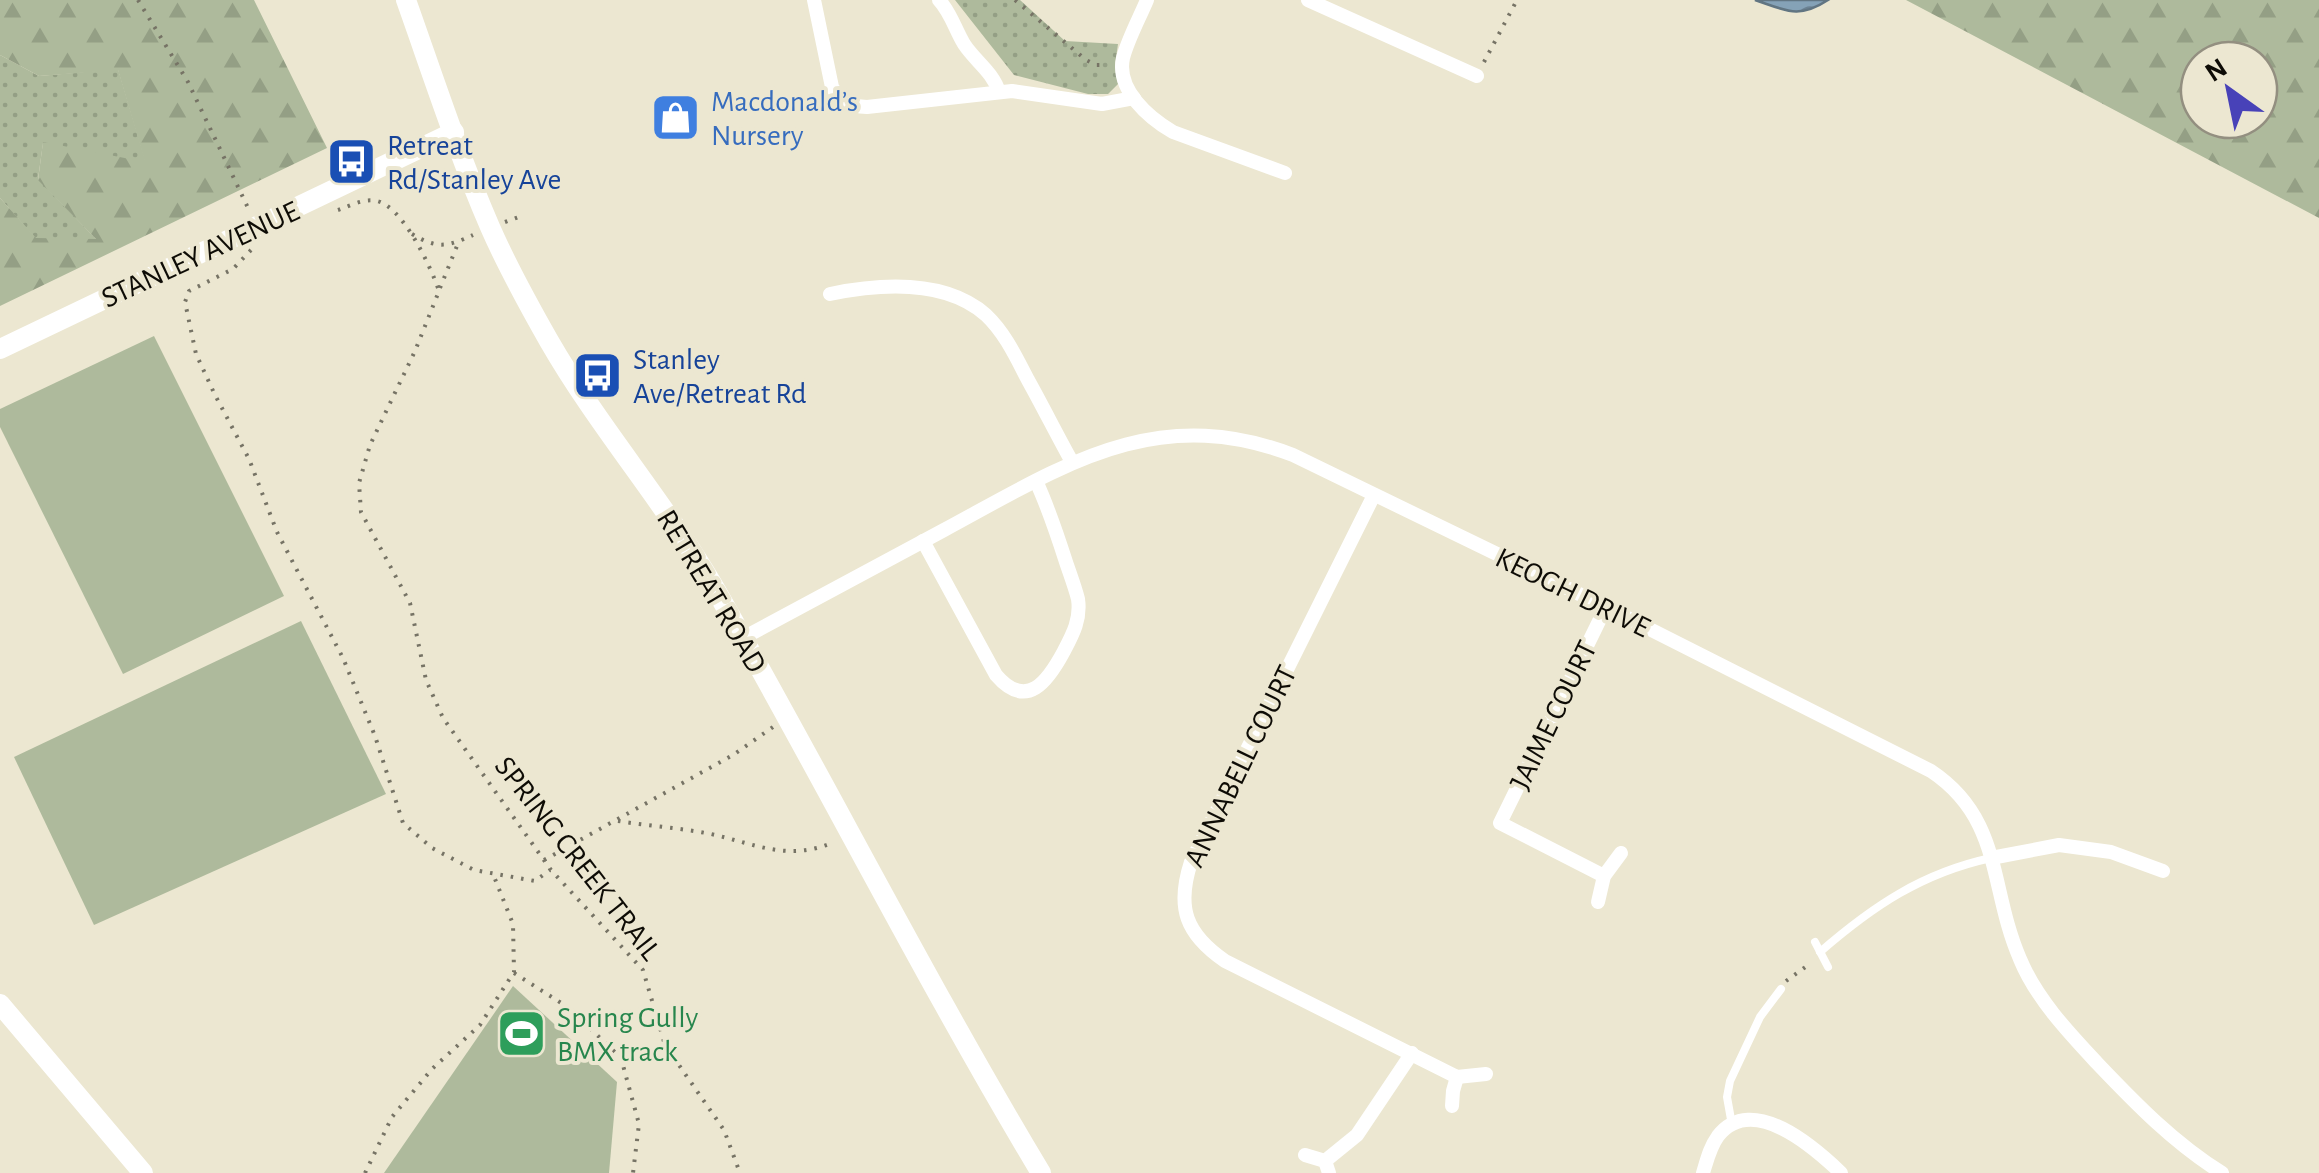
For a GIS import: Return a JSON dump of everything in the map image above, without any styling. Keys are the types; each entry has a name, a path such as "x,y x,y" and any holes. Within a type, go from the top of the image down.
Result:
{"street":[{"name":"RETREAT ROAD","path":"406,0 490,227 520,288 570,376 679,532 743,638 1041,1173"},
{"path":"814,0 832,87 845,102 866,107 1026,91 1102,104 1134,98"},
{"path":"939,0 966,46 995,81 998,92"},
{"path":"1147,0 1122,64 1123,76 1134,98 1148,115 1173,132 1285,173"},
{"path":"1308,0 1477,76"},
{"name":"STANLEY AVENUE","path":"0,349 191,256 260,235 454,132"},
{"path":"830,294 882,286 911,288 956,298 982,312 1004,336 1072,462"},
{"name":"KEOGH DRIVE","path":"743,638 1072,462 1110,448 1162,438 1197,435 1262,443 1606,607 1932,771 1962,796 1985,836 2019,958 2048,1007 2138,1108 2192,1154 2222,1173"},
{"path":"924,541 996,674 1014,690 1035,689 1053,673 1075,629 1078,614 1078,598 1036,481"},
{"name":"ANNABELL COURT","path":"1374,495 1191,862 1184,884 1186,915 1202,942 1225,961 1457,1076 1486,1074"},
{"name":"JAIME COURT","path":"1604,876 1500,824 1606,607"},
{"path":"1990,858 2058,845 2111,852 2163,872"},
{"path":"1598,902 1604,876 1621,853"},
{"path":"0,1004 143,1173"},
{"path":"1305,1156 1327,1167 1358,1135 1412,1054"},
{"path":"1452,1106 1457,1076"},
{"path":"1704,1173 1718,1136 1732,1125 1753,1120 1776,1125 1842,1173"}],"lane":[{"path":"1820,952 1869,911 1905,890 1958,865 1990,858"},
{"path":"1816,942 1828,966"},
{"path":"1732,1125 1727,1097 1730,1081 1760,1017 1780,989"}],"path":[{"path":"138,0 188,82 260,235 232,270 186,296 196,354 248,459 277,532 342,658 375,736 403,823 432,848 474,870 535,881 550,870"},
{"path":"1015,0 1086,60 1096,65 1122,64"},
{"path":"1477,76 1517,0"},
{"path":"328,214 362,201 378,202 392,210 412,234 439,291"},
{"path":"412,234 430,245 459,242 490,227"},
{"name":"SPRING CREEK TRAIL","path":"459,242 416,351 370,445 359,483 361,512 410,603 426,680 443,718 550,870 643,970 664,1046 724,1130 740,1173"},
{"path":"544,860 733,755 786,717"},
{"path":"617,820 710,834 773,851 818,849 852,834"},
{"path":"365,1173 392,1116 432,1069 480,1026 514,972 512,924 493,874"},
{"path":"1780,989 1817,959 1820,952"},
{"path":"514,972 569,1008 621,1058 639,1124 633,1173"}],"green space":[{"path":"0,0 254,0 327,148 0,306 0,198 36,238 96,239 38,180 43,142 145,162 118,70 39,76 0,55"},
{"path":"955,0 1020,0 1065,41 1118,44 1118,84 1108,94 1088,94 1014,75"},
{"path":"1906,0 2319,0 2319,218"},
{"path":"0,55 39,76 118,69 146,163 43,143 38,179 97,240 36,239 0,198"},
{"path":"154,336 284,596 123,674 0,427 0,409"},
{"path":"301,621 386,794 94,925 14,757"},
{"name":"Spring Gully BMX track","path":"513,986 617,1082 609,1173 384,1173"}],"water":[{"path":"1755,0 1828,0 1809,10 1793,11"}],"place":[{"name":"Macdonald’s Nursery","path":"676,118"},
{"name":"Retreat Rd/Stanley Ave","path":"352,162"},
{"name":"Stanley Ave/Retreat Rd","path":"598,376"},
{"name":"Spring Gully BMX track","path":"522,1034"}]}
